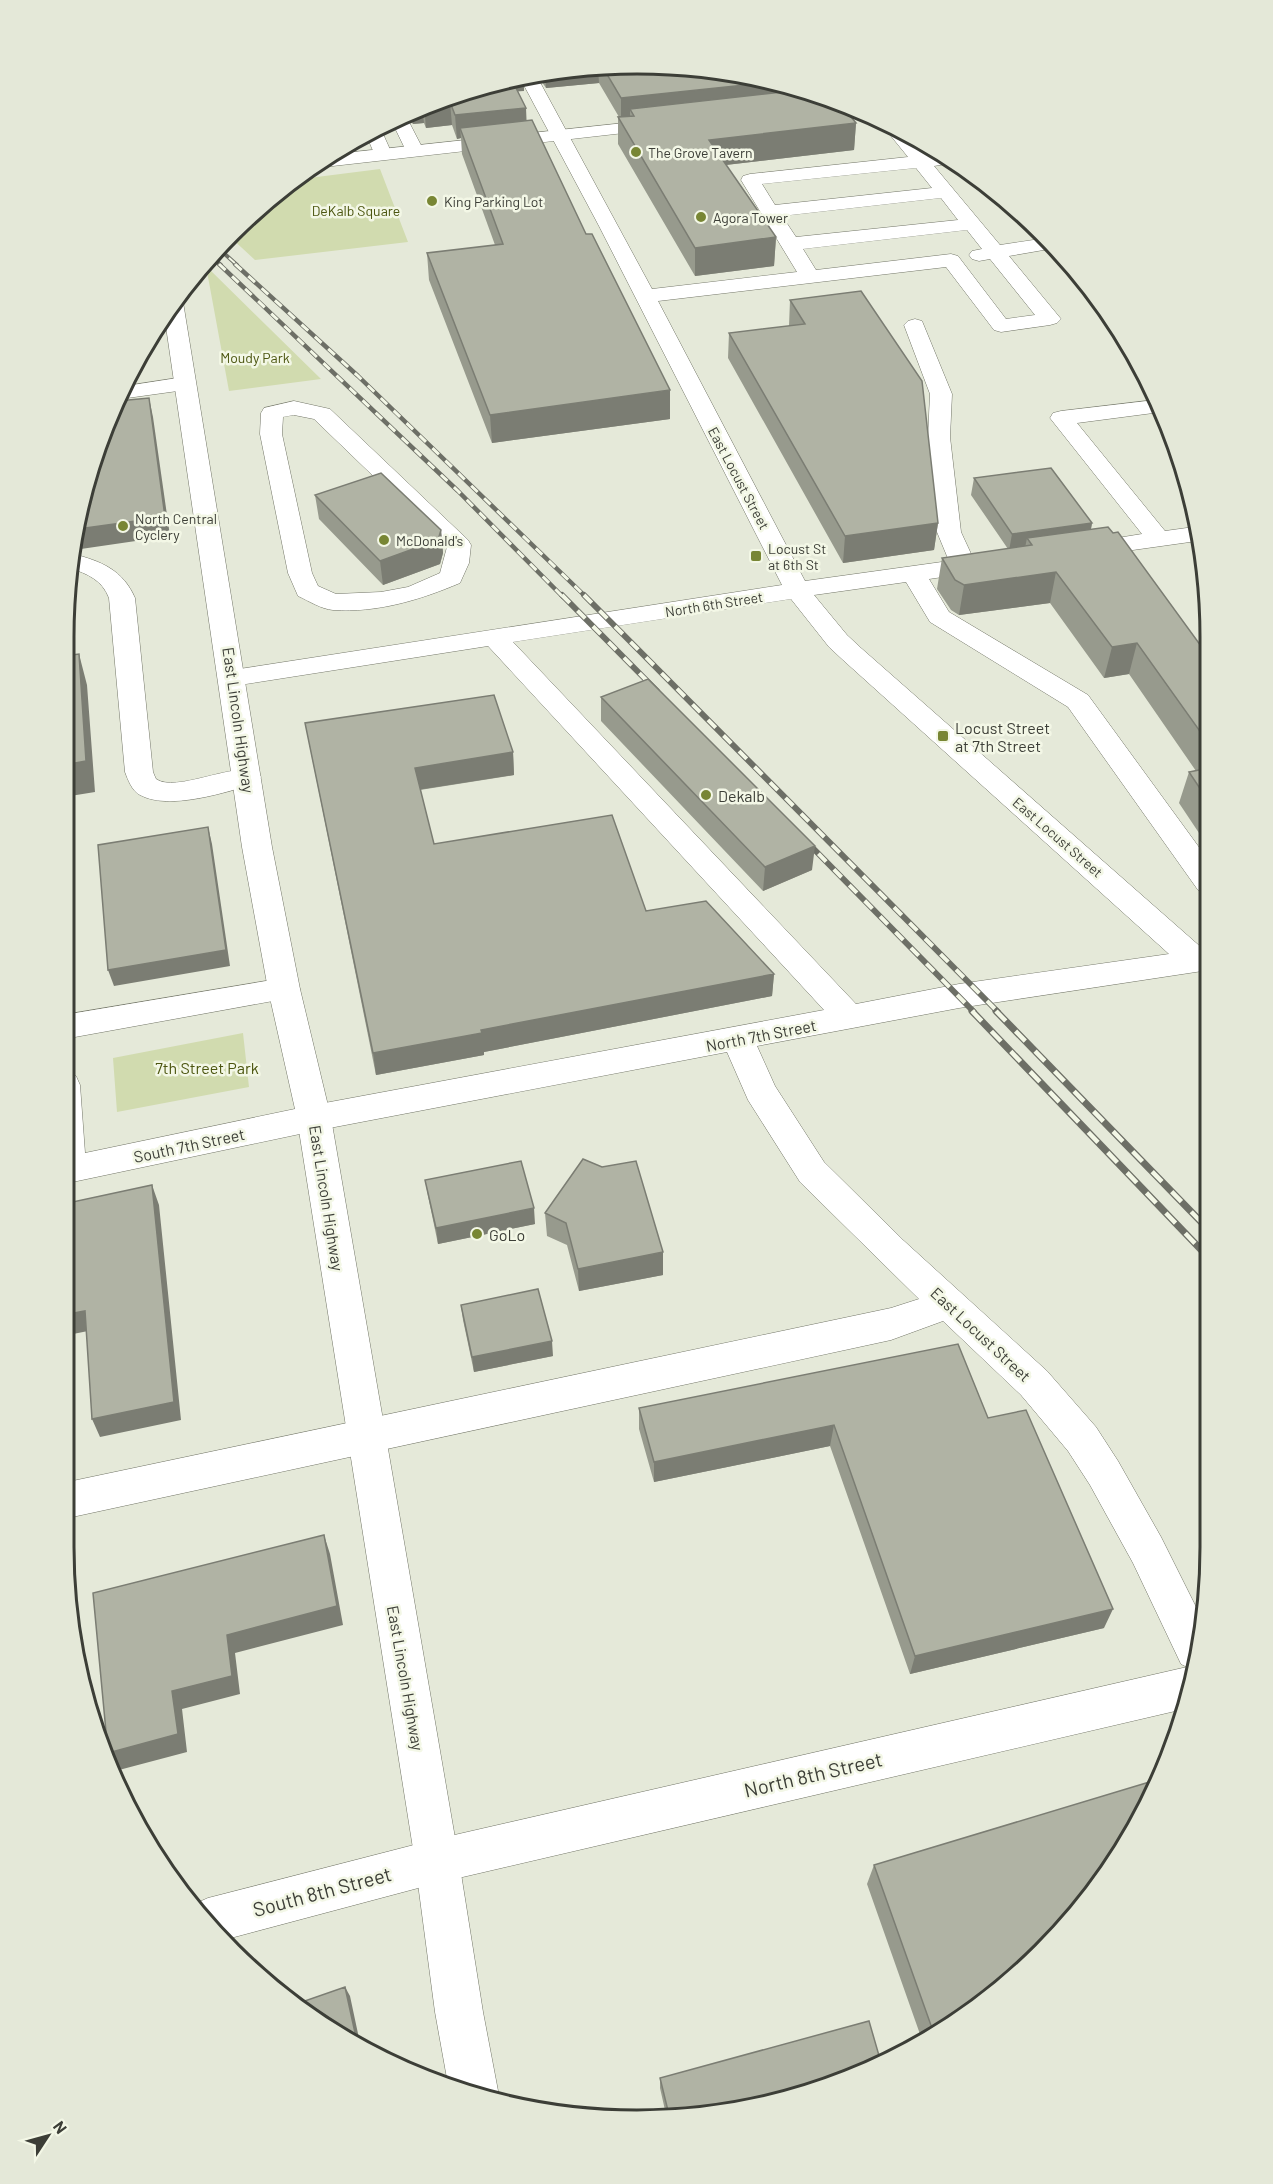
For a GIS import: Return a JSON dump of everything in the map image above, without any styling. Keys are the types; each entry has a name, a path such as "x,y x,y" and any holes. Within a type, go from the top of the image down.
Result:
{"street":[{"name":"East Locust Street","path":"532,83 797,590 831,633 852,654 1200,957"},
{"path":"779,112 826,107"},
{"path":"349,153 399,152 675,122"},
{"path":"389,131 399,152"},
{"path":"389,131 399,152"},
{"path":"904,141 1050,319 1001,326 951,260"},
{"path":"810,276 750,180 935,160"},
{"path":"771,211 944,192"},
{"path":"791,244 971,224"},
{"path":"645,296 951,260 1041,245"},
{"name":"East Lincoln Highway","path":"174,316 233,678 257,847 284,989 314,1118 365,1438 437,1861 459,2012 473,2086"},
{"path":"915,325 941,394 939,437 949,532 964,567"},
{"path":"130,392 184,384"},
{"path":"1150,407 1060,418 1159,539"},
{"path":"294,408 322,414 459,545 457,563 451,578 415,593 381,600 332,602 307,591 300,573 271,434 272,413 294,408"},
{"path":"1056,554 1190,535"},
{"name":"North 6th Street","path":"233,678 797,590 1010,560"},
{"path":"78,563 92,566 111,577 118,585 122,598 139,772 142,783 152,790 173,791 247,777"},
{"path":"913,574 939,617 1078,701 1200,870"},
{"path":"495,638 850,1017"},
{"name":"North 7th Street","path":"314,1118 959,996 1200,960"},
{"path":"74,1025 284,989"},
{"name":"East Locust Street","path":"738,1039 759,1091 812,1172 890,1250 1034,1383 1082,1439 1104,1473 1147,1550 1192,1641"},
{"name":"South 7th Street","path":"74,1169 314,1118"},
{"path":"74,1500 891,1324 949,1304"},
{"name":"North 8th Street","path":"437,1861 1181,1689"},
{"name":"South 8th Street","path":"214,1920 437,1861"}],"green space":[{"name":"DeKalb Square","path":"380,169 408,242 255,260 235,241 265,213 311,178"},
{"name":"Moudy Park","path":"209,269 321,379 229,391 207,272"},
{"name":"7th Street Park","path":"243,1033 249,1087 117,1112 113,1058"}],"building":[{"path":"607,75 673,75 748,85 621,98"},
{"path":"515,87 526,108 455,115 451,105"},
{"path":"780,92 850,115 856,123 709,140 776,237 695,248 618,117 634,116 630,109"},
{"path":"532,120 586,234 592,234 670,390 490,415 427,253 503,244 460,128"},
{"path":"861,291 922,381 938,523 845,536 729,333 805,324 790,300"},
{"path":"149,398 165,517 84,528 103,456 126,400"},
{"path":"1051,468 1092,523 1012,534 974,478"},
{"path":"381,473 441,530 438,540 380,561 315,495"},
{"path":"1108,527 1113,533 1118,532 1200,645 1200,731 1137,643 1112,647 1056,572 964,585 955,580 942,558 1032,545 1027,538"},
{"path":"79,654 86,761 74,763 74,655"},
{"path":"648,679 815,846 765,867 601,697"},
{"path":"494,695 513,752 415,768 434,844 612,815 646,911 706,901 774,974 373,1053 305,723"},
{"path":"1200,770 1200,788 1189,772"},
{"path":"208,827 226,950 108,970 98,845"},
{"path":"583,1159 602,1167 636,1161 663,1252 578,1269 566,1223 545,1213"},
{"path":"521,1161 534,1208 436,1228 425,1180"},
{"path":"152,1185 174,1402 92,1419 85,1311 74,1313 74,1202"},
{"path":"538,1289 552,1341 472,1357 461,1305"},
{"path":"958,1344 988,1418 1026,1410 1113,1609 915,1656 834,1425 654,1462 639,1408"},
{"path":"324,1535 337,1606 227,1635 232,1676 172,1691 178,1734 112,1752 107,1738 93,1593"},
{"path":"1148,1782 1105,1860 1060,1919 1008,1971 931,2027 874,1865"},
{"path":"345,1987 356,2035 324,2016 304,2001"},
{"path":"869,2021 879,2055 817,2081 746,2100 710,2106 668,2109 660,2078"}],"railway":[{"path":"224,253 237,265"},
{"path":"217,261 221,265"},
{"path":"219,264 458,491 563,597"},
{"path":"235,264 358,376 586,597"},
{"path":"562,595 657,691"},
{"path":"586,597 998,1012"},
{"path":"803,838 974,1012"},
{"path":"972,1011 1200,1249"},
{"path":"996,1011 1200,1221"}],"place":[{"name":"The Grove Tavern","path":"636,152"},
{"name":"King Parking Lot","path":"432,201"},
{"name":"Agora Tower","path":"701,217"},
{"name":"North Central Cyclery","path":"123,526"},
{"name":"McDonald's","path":"384,540"},
{"name":"Locust St at 6th St","path":"756,556"},
{"name":"Locust Street at 7th Street","path":"943,736"},
{"name":"Dekalb","path":"706,795"},
{"name":"GoLo","path":"477,1234"}]}
